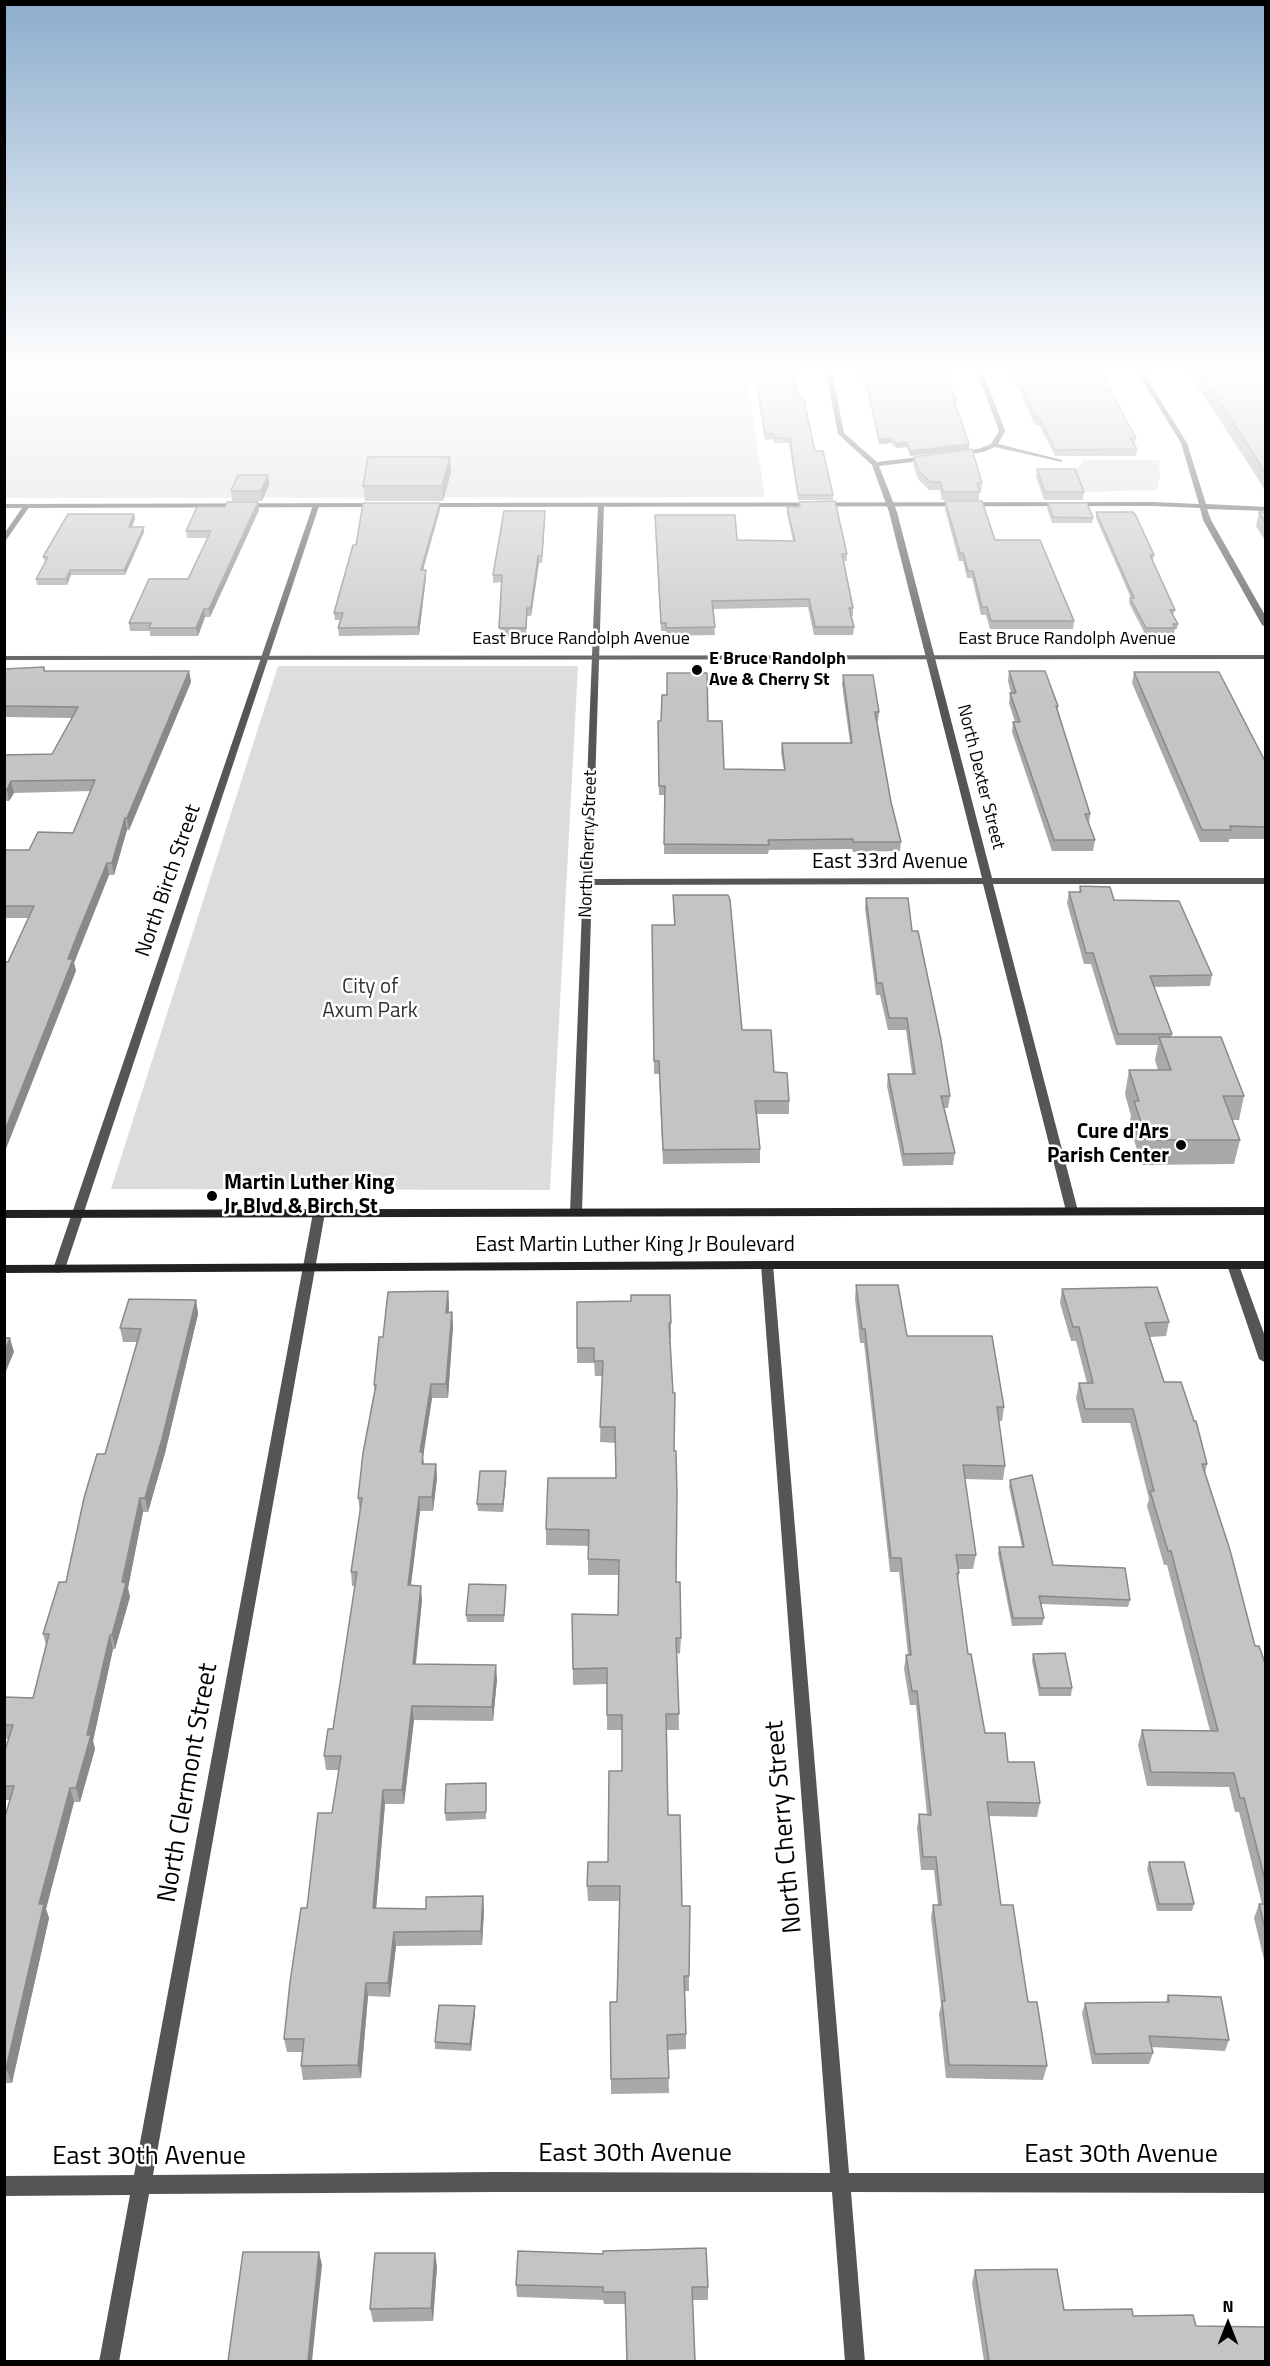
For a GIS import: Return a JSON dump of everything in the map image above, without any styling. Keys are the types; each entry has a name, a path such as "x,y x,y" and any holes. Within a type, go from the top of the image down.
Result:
{"main road":[{"name":"East Martin Luther King Jr Boulevard","path":"4,1214 1266,1211"},
{"name":"East Martin Luther King Jr Boulevard","path":"4,1269 1266,1265"}],"street":[{"name":"North Dexter Street","path":"880,477 891,504 1072,1211"},
{"path":"1195,477 1214,533 1266,625"},
{"path":"422,505 1141,504 1266,509"},
{"path":"4,506 387,505"},
{"name":"North Cherry Street","path":"576,1212 600,505"},
{"path":"4,541 26,506"},
{"name":"North Birch Street","path":"58,1269 315,506"},
{"name":"East Bruce Randolph Avenue","path":"4,658 1266,657"},
{"name":"East 33rd Avenue","path":"588,882 1266,880"},
{"name":"North Clermont Street","path":"109,2361 319,1213"},
{"name":"North Cherry Street","path":"767,1265 855,2361"},
{"path":"1233,1265 1266,1359"},
{"name":"East 30th Avenue","path":"4,2186 495,2182 1266,2183"}],"green space":[{"path":"5,477 762,477 765,497 5,498"},
{"path":"1076,477 1160,477 1157,490 1082,492"},
{"name":"City of Axum Park","path":"278,666 578,666 550,1190 111,1189"}],"building":[{"path":"237,477 267,477 261,491 231,491"},
{"path":"364,477 444,477 442,486 363,486"},
{"path":"796,477 829,477 833,495 798,495"},
{"path":"925,477 980,477 982,483 977,483 980,492 943,492 940,482 930,482"},
{"path":"1040,477 1078,477 1084,492 1045,492"},
{"path":"835,501 847,554 842,554 853,608 849,608 854,627 815,627 809,599 712,601 715,627 666,628 666,623 661,623 655,515 735,515 737,540 795,541 787,507 800,507 799,502"},
{"path":"945,501 982,501 995,540 1040,540 1074,621 991,621 987,607 982,607 973,571 968,571 963,553 960,553"},
{"path":"227,502 258,502 209,609 204,609 196,628 149,628 151,623 129,623 149,579 188,579 211,531 186,531 197,507 225,507"},
{"path":"363,503 440,503 421,570 426,570 418,627 338,628 343,613 334,613 353,545 356,545"},
{"path":"1048,503 1087,503 1093,518 1053,517"},
{"path":"504,511 545,511 542,556 538,556 531,608 527,608 526,628 499,628 502,575 493,575"},
{"path":"1096,512 1133,512 1136,516 1154,555 1150,555 1175,610 1170,610 1178,624 1173,624 1175,628 1146,628 1130,598 1134,598"},
{"path":"1259,512 1266,512 1266,524"},
{"path":"68,514 134,514 129,527 144,527 124,570 70,570 66,579 36,579 48,557 43,557"},
{"path":"44,667 44,671 189,671 127,818 125,818 112,863 107,863 78,933 68,959 73,959 4,1133 4,962 8,962 34,906 4,906 4,852 5,850 29,850 38,832 73,833 95,780 11,781 7,790 4,790 4,755 52,754 78,707 4,706 4,669"},
{"path":"1009,671 1045,671 1058,706 1056,706 1090,814 1085,814 1095,840 1054,840 1013,722 1020,722 1010,693 1016,693"},
{"path":"1134,672 1219,672 1266,763 1266,827 1230,826 1231,830 1202,830"},
{"path":"667,673 707,673 708,721 722,721 724,769 785,770 782,743 852,743 843,675 873,675 879,712 875,712 891,802 901,842 853,842 853,839 768,840 769,845 664,844 665,786 659,786 658,721 661,721 662,695 667,695"},
{"path":"1080,886 1110,887 1114,900 1179,901 1212,975 1150,976 1172,1034 1118,1034 1093,953 1086,953 1069,892 1081,892"},
{"path":"673,895 728,895 730,900 742,1030 771,1030 774,1072 787,1073 789,1101 755,1101 760,1149 663,1150 659,1061 654,1061 652,925 675,925"},
{"path":"866,898 908,898 912,931 918,931 941,1040 950,1096 941,1096 955,1153 904,1154 888,1074 915,1074 907,1018 889,1018 882,983 877,983"},
{"path":"1159,1037 1221,1037 1244,1096 1223,1096 1240,1140 1147,1140 1134,1101 1139,1101 1129,1070 1171,1070"},
{"path":"856,1285 898,1285 907,1336 992,1336 1004,1407 997,1407 1005,1466 963,1465 976,1555 956,1555 959,1573 957,1573 968,1654 971,1654 985,1733 1005,1733 1008,1762 1034,1762 1040,1803 987,1802 1001,1905 1013,1905 1028,2002 1037,2002 1047,2066 949,2065 942,2001 945,2001 933,1905 941,1905 936,1857 923,1857 919,1814 931,1815 917,1691 912,1691 906,1655 911,1655 901,1558 891,1558 865,1329 862,1329"},
{"path":"1157,1287 1169,1322 1145,1323 1164,1382 1181,1382 1194,1421 1196,1421 1207,1464 1202,1464 1230,1550 1255,1646 1259,1646 1266,1666 1266,1884 1244,1798 1240,1798 1234,1773 1151,1772 1142,1730 1218,1731 1171,1551 1168,1551 1150,1491 1154,1491 1133,1409 1085,1409 1079,1383 1093,1383 1079,1327 1073,1327 1062,1289"},
{"path":"448,1291 446,1313 452,1312 446,1384 431,1384 420,1452 423,1452 422,1464 436,1464 432,1497 419,1497 408,1585 421,1586 413,1664 496,1665 492,1707 412,1706 402,1790 383,1790 373,1908 426,1909 426,1897 483,1896 481,1931 394,1932 388,1983 366,1983 358,2065 301,2066 304,2039 284,2039 290,1982 301,1908 307,1908 318,1813 332,1813 341,1756 324,1756 328,1729 333,1729 357,1572 351,1572 362,1498 358,1498 363,1453 376,1385 374,1385 379,1337 383,1337 388,1292"},
{"path":"631,1295 670,1295 671,1323 669,1323 673,1393 675,1393 676,1582 680,1582 681,1638 676,1638 679,1714 666,1714 668,1815 680,1815 682,1906 690,1906 689,1976 684,1976 686,2034 667,2035 669,2078 611,2079 610,2002 617,2002 620,1886 587,1886 588,1862 608,1862 609,1771 622,1771 622,1715 607,1715 607,1668 573,1669 572,1614 618,1615 619,1560 588,1559 589,1530 546,1529 548,1478 616,1478 615,1427 600,1427 603,1361 594,1361 594,1348 577,1348 577,1302 631,1301"},
{"path":"129,1299 196,1300 162,1439 145,1498 140,1498 122,1582 126,1583 112,1635 110,1635 87,1735 91,1735 76,1788 70,1788 39,1904 44,1904 6,2069 4,2069 4,1820 14,1786 4,1786 4,1753 13,1725 4,1725 4,1697 33,1698 49,1634 43,1634 59,1582 66,1582 84,1498 97,1454 105,1454 141,1329 120,1328"},
{"path":"4,1338 10,1338 4,1353"},
{"path":"480,1471 506,1471 503,1504 477,1504"},
{"path":"1032,1475 1053,1565 1125,1568 1130,1600 1039,1596 1044,1618 1013,1618 999,1547 1024,1547 1010,1480"},
{"path":"469,1584 506,1585 504,1615 466,1615"},
{"path":"1065,1653 1072,1688 1040,1688 1033,1654"},
{"path":"486,1783 486,1812 445,1813 446,1784"},
{"path":"1149,1862 1184,1862 1194,1904 1159,1904"},
{"path":"1259,1904 1266,1904 1266,1933"},
{"path":"1168,1995 1221,1997 1229,2040 1149,2036 1153,2053 1095,2054 1085,2003 1169,2002"},
{"path":"439,2005 475,2006 470,2044 435,2042"},
{"path":"706,2248 708,2287 692,2287 695,2361 627,2361 625,2292 603,2292 603,2287 516,2285 518,2251 603,2254 603,2251"},
{"path":"243,2252 319,2252 308,2361 228,2361"},
{"path":"375,2253 435,2253 431,2308 370,2309"},
{"path":"1057,2269 1064,2310 1132,2309 1133,2316 1193,2315 1196,2326 1266,2327 1266,2361 989,2361 975,2270"}],"place":[{"name":"E Bruce Randolph Ave & Cherry St","path":"697,670"},
{"name":"Cure d'Ars Parish Center","path":"1181,1145"},
{"name":"Martin Luther King Jr Blvd & Birch St","path":"212,1196"}]}
